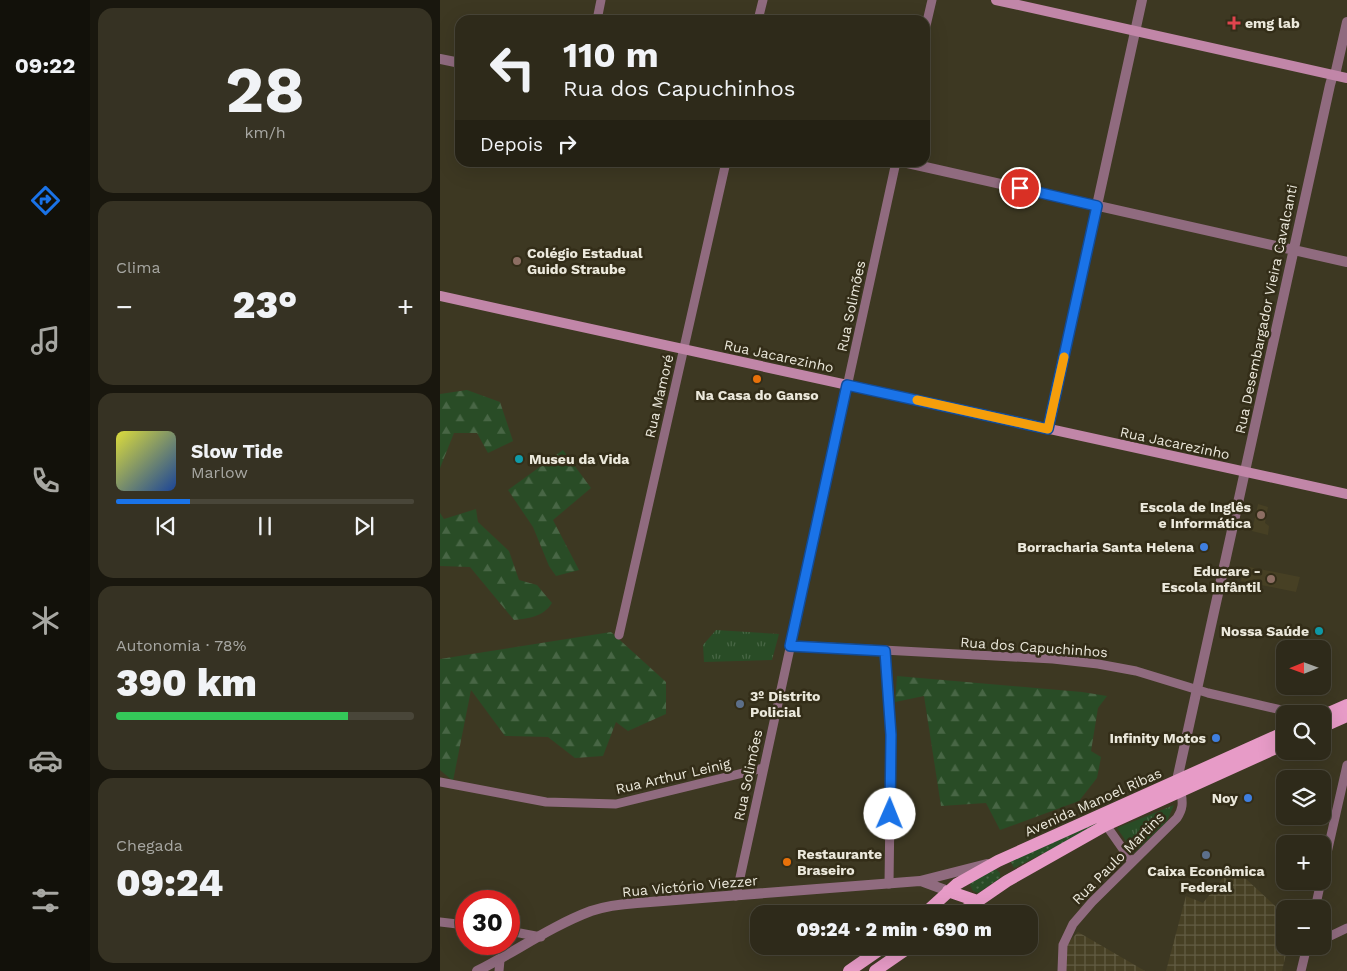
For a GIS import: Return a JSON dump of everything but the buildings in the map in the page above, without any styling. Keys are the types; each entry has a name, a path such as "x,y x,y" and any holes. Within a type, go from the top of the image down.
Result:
{"main road":[{"path":"996,0 1347,78"},
{"name":"Rua Jacarezinho","path":"440,296 1347,494"},
{"path":"1331,712 1347,705"},
{"path":"1331,723 1347,716"},
{"name":"Avenida Manoel Ribas","path":"971,905 1007,881 1106,825 1276,737"},
{"name":"Avenida Manoel Ribas","path":"933,905 967,877 998,861 1276,748"},
{"path":"998,861 1002,866 1007,881"},
{"path":"948,891 977,901"},
{"path":"849,971 872,955"},
{"path":"875,971 898,955"}],"street":[{"path":"598,15 601,0"},
{"path":"759,15 763,0"},
{"path":"928,15 932,0"},
{"path":"1048,429 1142,0"},
{"name":"Rua Desembargador Vieira Cavalcanti","path":"1179,786 1197,689 1244,472 1330,85 1335,75 1347,22"},
{"path":"440,59 455,62"},
{"name":"Rua Mamoré","path":"619,635 725,167"},
{"name":"Rua Solimões","path":"736,896 895,167"},
{"path":"925,167 1347,262"},
{"name":"Rua dos Capuchinhos","path":"790,646 1053,659 1098,664 1149,674 1197,689 1276,708"},
{"path":"885,651 891,735 889,884"},
{"path":"1331,836 1347,765"},
{"name":"Rua Arthur Leinig","path":"440,782 546,802 616,804 763,768"},
{"name":"Rua Paulo Martins","path":"1062,971 1064,945 1073,924 1092,902 1177,818 1183,804 1179,786"},
{"path":"1342,789 1347,801"},
{"path":"1106,825 1132,862"},
{"name":"Rua Victório Viezzer","path":"477,971 579,916 606,907 920,881 998,861"},
{"name":"Rua Victório Viezzer","path":"920,881 948,891"},
{"path":"440,922 455,924"},
{"path":"1331,936 1347,928"},
{"path":"520,933 541,936"},
{"path":"1301,971 1305,955"},
{"path":"499,971 500,960"}],"shaded area":[{"name":"Escola de Inglês e Informática","path":"1258,504 1268,507 1265,523 1269,526 1268,535 1252,531"},
{"name":"Educare - Escola Infântil","path":"1244,566 1300,577 1296,592 1241,581"},
{"path":"1232,866 1276,907 1276,955 1286,955 1282,971 1166,971 1186,896 1203,903"},
{"path":"1078,932 1145,971 1066,971 1065,955 1068,943"}],"green space":[{"path":"467,390 500,402 513,441 488,453 477,433 454,433 440,468 440,394"},
{"path":"563,450 591,488 553,520 579,570 556,576 549,566 533,527 508,490"},
{"path":"476,509 478,522 509,551 519,580 537,585 552,603 545,611 531,617 514,620 470,567 440,566 440,513 444,519"},
{"path":"716,630 779,634 772,660 704,662 703,645"},
{"path":"611,632 666,682 666,714 628,731 616,722 603,756 575,758 548,737 505,736 471,690 453,781 440,770 440,659"},
{"path":"897,676 1082,692 1107,696 1098,708 1091,751 1101,757 1097,778 1079,801 1000,830 986,803 941,806 924,696 895,702"},
{"path":"1147,801 1014,868 1010,861"},
{"path":"1174,805 1167,821 1134,853 1117,828"},
{"path":"995,868 1000,873 1000,878 978,893 973,891 970,885 972,881"}],"slow traffic":[{"path":"917,400 1048,429 1064,357"}],"place":[{"name":"emg lab","path":"1234,23"},
{"name":"Colégio Estadual Guido Straube","path":"517,261"},
{"name":"Na Casa do Ganso","path":"757,379"},
{"name":"Museu da Vida","path":"519,459"},
{"name":"Escola de Inglês e Informática","path":"1261,515"},
{"name":"Borracharia Santa Helena","path":"1204,547"},
{"name":"Educare - Escola Infântil","path":"1271,579"},
{"name":"Nossa Saúde","path":"1319,631"},
{"name":"3º Distrito Policial","path":"740,704"},
{"name":"Infinity Motos","path":"1216,738"},
{"name":"Noy","path":"1248,798"},
{"name":"Caixa Econômica Federal","path":"1206,855"},
{"name":"Restaurante Braseiro","path":"787,862"}],"route":[{"path":"890,814 891,735 885,651 790,646 847,385 1048,429 1097,206 1020,188"}]}
